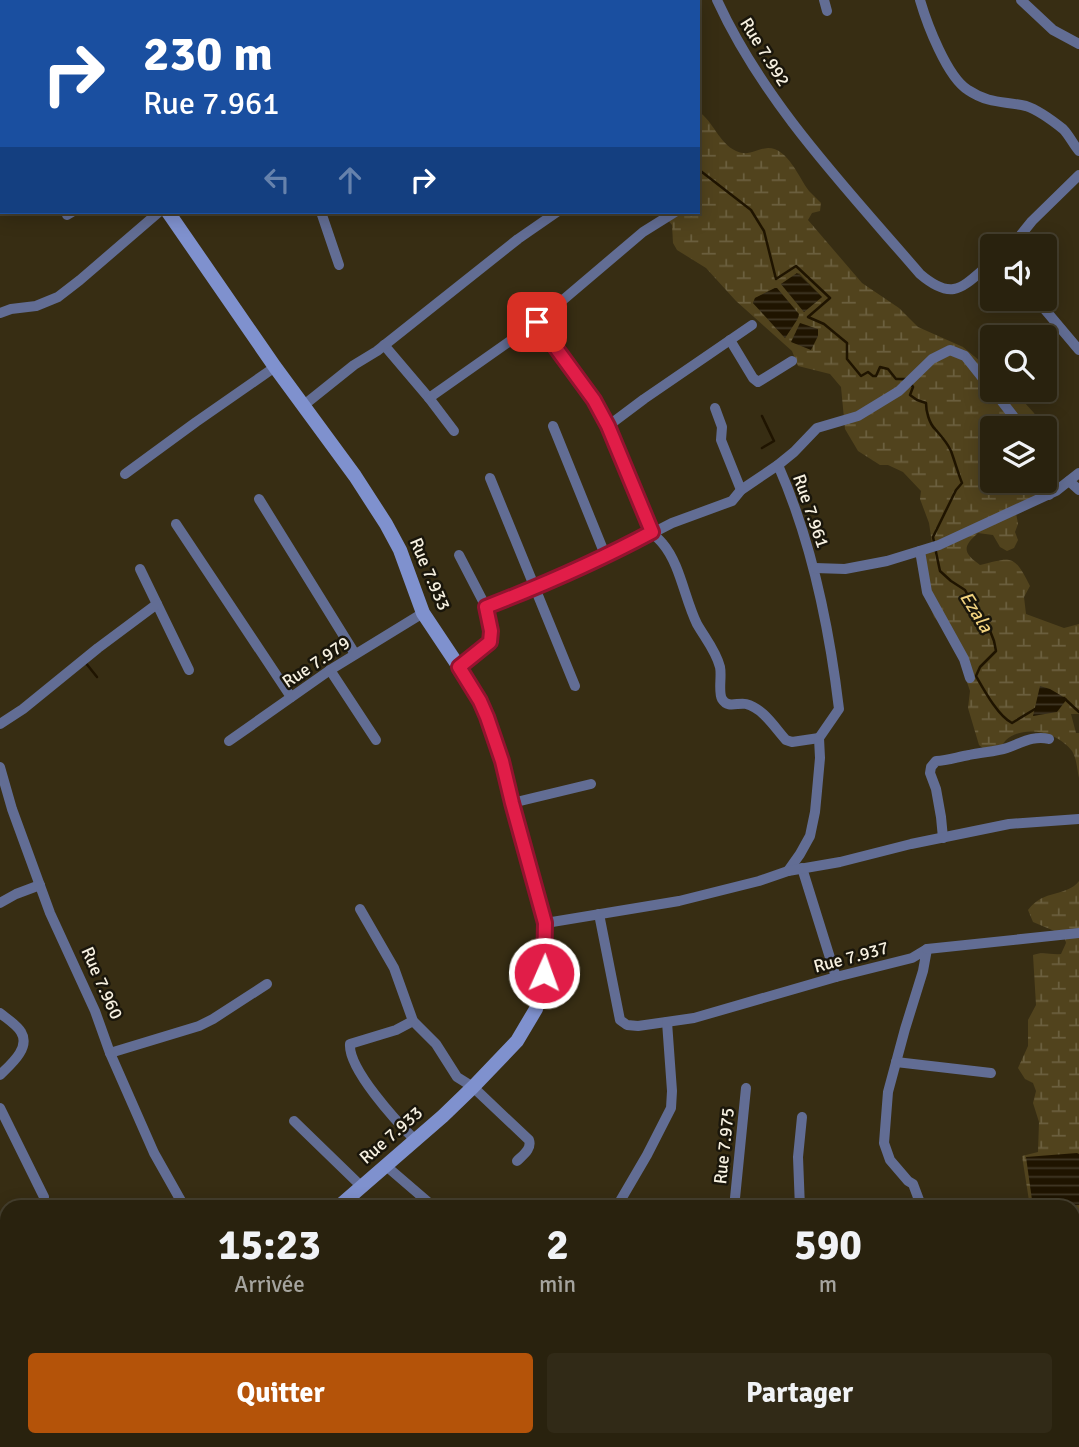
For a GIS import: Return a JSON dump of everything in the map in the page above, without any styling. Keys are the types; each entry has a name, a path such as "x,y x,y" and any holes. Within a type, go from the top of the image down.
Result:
{"street":[{"name":"Rue 7.992","path":"717,0 759,74 789,119 920,274 932,285 954,290 980,272"},
{"path":"824,0 827,11"},
{"path":"920,0 933,36 952,74 961,85 988,101 1027,107 1038,112 1064,130 1079,151"},
{"path":"1021,0 1053,30 1079,44"},
{"path":"1020,234 1079,175"},
{"path":"0,313 36,306 58,297 157,214"},
{"name":"Rue 7.933","path":"169,214 386,524 400,550 423,613 480,701 502,761 545,923 544,973 536,1009 517,1041 473,1087 346,1200"},
{"path":"322,214 339,265"},
{"path":"304,405 554,214"},
{"path":"429,398 537,322 643,232 672,214"},
{"path":"1048,311 1079,350"},
{"path":"537,322 594,400 608,426 652,532 671,555 696,622 720,667 720,696 724,702 753,707 786,740 793,742 819,738 818,780 810,836 788,871"},
{"path":"608,426 752,325"},
{"path":"730,340 753,379 758,382 792,361"},
{"path":"384,345 454,431"},
{"path":"778,465 817,428 858,416 899,391 932,359 950,350 965,356 980,375"},
{"path":"125,474 275,367"},
{"path":"1002,402 1013,416"},
{"path":"715,408 722,427 721,440 741,490"},
{"path":"553,426 606,557"},
{"name":"Rue 7.961","path":"486,607 606,557 652,532 732,501 741,490 778,465 790,491 815,568 835,670 839,709 819,738"},
{"path":"815,568 845,569 887,561 935,546 1049,495 1079,472"},
{"path":"489,478 575,686"},
{"path":"1069,481 1079,490"},
{"path":"259,499 355,654"},
{"path":"176,524 290,697"},
{"path":"920,551 927,592 964,659 971,678"},
{"path":"459,555 486,607 491,631 490,642 459,667"},
{"path":"140,569 189,670"},
{"path":"0,724 157,604"},
{"name":"Rue 7.979","path":"229,741 330,670 423,613"},
{"path":"330,670 376,740"},
{"path":"943,838 936,789 930,773 936,761 949,761 1004,749 1025,740 1042,737 1049,739"},
{"name":"Rue 7.960","path":"0,767 12,809 50,913 95,1011 110,1053 154,1153 180,1200"},
{"path":"512,803 591,784"},
{"path":"545,923 679,901 788,871 1009,824 1079,819"},
{"path":"802,868 836,977"},
{"path":"0,903 40,885"},
{"path":"359,909 394,968 413,1021 436,1044 453,1072 473,1087 529,1140 529,1149 517,1161"},
{"name":"Rue 7.937","path":"599,914 620,1020 627,1026 694,1018 912,958 927,949 1079,933"},
{"path":"919,1200 913,1184 890,1160 884,1143 888,1092 927,949"},
{"path":"110,1053 214,1020 267,984"},
{"path":"0,1013 22,1033 24,1044 20,1054 0,1075"},
{"path":"413,1021 396,1030 350,1044 350,1050 353,1060 375,1094 415,1140"},
{"path":"621,1200 671,1108 667,1022"},
{"path":"896,1062 991,1073"},
{"name":"Rue 7.975","path":"735,1200 746,1088"},
{"path":"0,1108 44,1197"},
{"path":"800,1200 798,1157 802,1117"},
{"path":"294,1121 361,1186"},
{"path":"385,1165 426,1200"}],"green space":[{"path":"700,113 725,143 736,151 749,153 768,148 775,149 787,158 809,191 821,203 820,211 812,213 808,220 862,283 899,308 918,327 963,347 980,361 980,402 1024,402 1034,413 1035,416 980,416 980,493 1042,493 1016,513 1018,524 1015,532 1018,540 1014,548 1007,551 1000,547 993,535 978,533 969,542 967,550 970,557 980,565 999,560 1016,563 1030,586 1024,597 1026,614 1064,628 1079,624 1079,714 1071,714 1076,733 1079,733 1079,778 1072,751 1066,744 1050,735 1031,731 1013,735 997,755 989,753 979,745 968,708 970,691 959,658 948,633 934,617 922,585 921,555 932,543 929,523 920,499 921,491 903,472 888,465 880,465 858,451 845,429 841,387 830,374 798,366 792,351 736,301 706,268 677,250 673,243 672,225 663,214 700,214","holes":["799,273 822,297 804,312 781,284","775,288 799,316 785,338 753,303 755,298"]},
{"path":"1079,881 1079,1200 1029,1200 1022,1156 1038,1152 1039,1122 1033,1103 1036,1091 1033,1083 1025,1079 1018,1068 1028,1046 1028,1020 1036,1005 1033,955 1061,954 1066,943 1064,935 1033,922 1028,910 1041,899 1074,886"}],"shaded area":[{"path":"797,273 822,297 804,312 781,284"},
{"path":"775,288 799,314 785,338 753,303 755,298"},
{"path":"800,323 818,329 818,336 811,350 791,342"},
{"path":"1040,686 1067,699 1057,712 1033,716"},
{"path":"1079,1154 1079,1200 1032,1200 1026,1157"}],"waterway":[{"path":"700,171 751,210 764,231 776,279 796,266 830,298 808,317 824,324 847,343 847,359 861,376 868,372 876,376 880,367 888,369 896,379 906,379"},
{"name":"Ezala","path":"911,384 913,387 910,395 926,403 930,420 949,448 962,483 933,537 940,571 965,590 977,612 987,623 994,641 996,651 980,667 976,676 997,709 1012,723 1035,709"},
{"path":"762,416 774,441 762,448"},
{"path":"85,662 97,677"},
{"name":"Ezala","path":"1064,698 1079,712"}],"route":[{"path":"537,322 594,400 608,426 652,532 606,557 486,607 491,631 490,642 459,667 480,701 502,761 545,923 544,973"}]}
